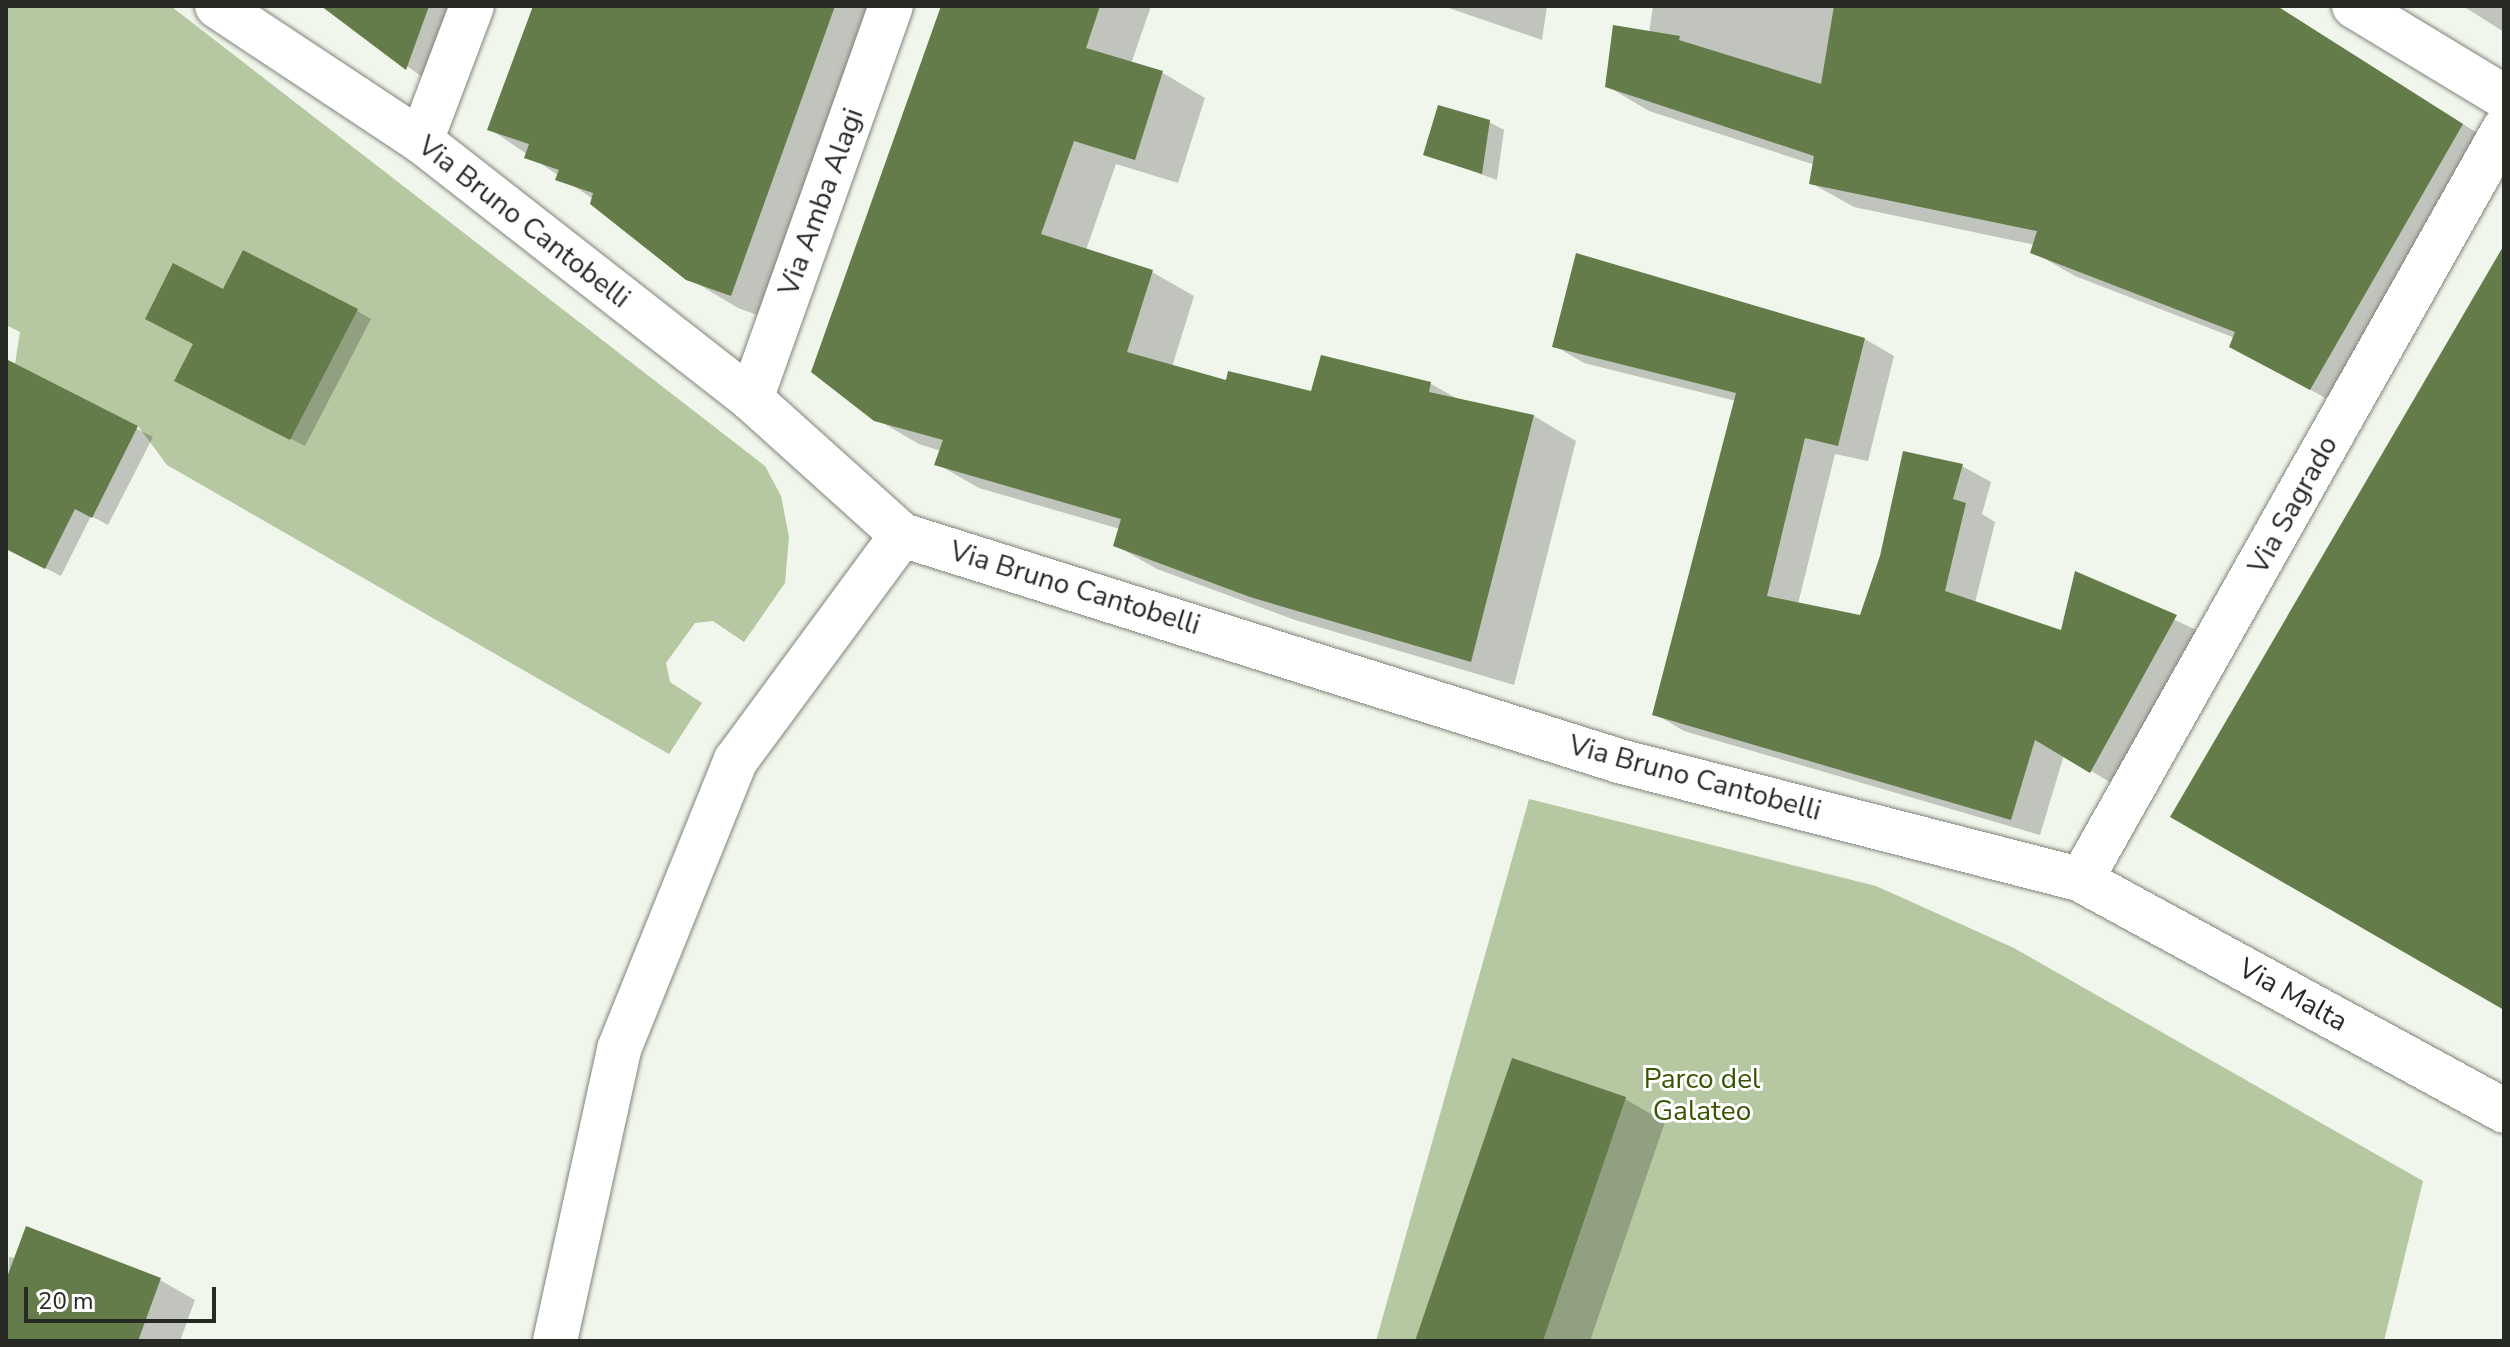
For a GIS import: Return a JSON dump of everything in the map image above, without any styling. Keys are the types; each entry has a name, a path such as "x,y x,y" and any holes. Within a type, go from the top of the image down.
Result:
{"street":[{"name":"Via Bruno Cantobelli","path":"217,6 421,141 751,399 902,535 1619,761 2081,880"},
{"path":"421,141 472,6"},
{"name":"Via Amba Alagi","path":"751,399 891,6"},
{"path":"2354,6 2504,97"},
{"name":"Via Sagrado","path":"2081,880 2504,129"},
{"path":"555,1341 619,1049 736,760 902,535"},
{"name":"Via Malta","path":"2081,880 2504,1111"}],"green space":[{"path":"6,6 172,7 765,466 781,496 789,537 785,583 744,642 713,621 695,623 666,663 670,682 702,703 669,754 167,465 138,426 15,364 20,332 6,325"},
{"name":"Parco del Galateo","path":"1529,799 1876,886 2014,948 2423,1181 2384,1341 1376,1341"}],"building":[{"path":"321,6 429,6 406,70"},
{"path":"533,6 835,6 731,296 686,280 590,204 593,193 555,180 559,170 524,158 529,144 487,130"},
{"path":"941,6 1100,6 1086,48 1163,71 1135,160 1074,141 1041,234 1153,270 1127,352 1226,380 1228,371 1311,391 1321,355 1431,382 1429,392 1534,415 1471,662 1250,597 1113,546 1121,519 934,465 943,440 874,421 811,372"},
{"path":"1834,6 2277,6 2463,124 2310,390 2229,347 2235,332 2030,253 2037,231 1809,184 1814,156 1605,87 1613,25 1680,36 1679,40 1821,84"},
{"path":"1438,105 1490,120 1482,174 1423,155"},
{"path":"2504,245 2504,1010 2170,817"},
{"path":"243,250 358,309 290,440 174,381 193,344 145,319 173,263 223,289"},
{"path":"1576,253 1865,338 1838,446 1805,438 1767,596 1860,615 1880,556 1903,451 1963,464 1953,499 1966,503 1945,591 2061,630 2075,571 2177,615 2090,773 2035,740 2011,820 1652,715 1736,393 1552,347"},
{"path":"6,359 138,426 92,518 75,509 45,569 6,549"},
{"path":"1512,1058 1626,1097 1543,1341 1415,1341"},
{"path":"26,1226 161,1278 138,1341 6,1341 6,1280"}]}
